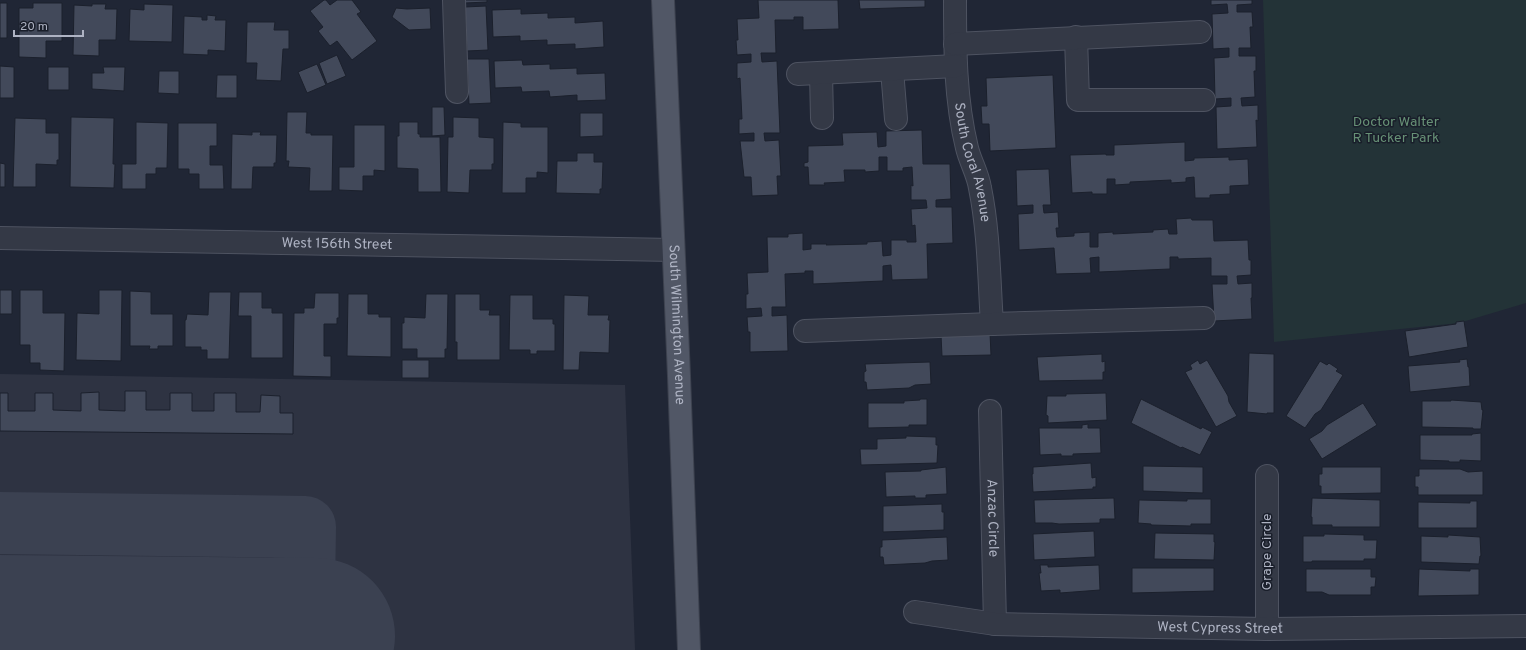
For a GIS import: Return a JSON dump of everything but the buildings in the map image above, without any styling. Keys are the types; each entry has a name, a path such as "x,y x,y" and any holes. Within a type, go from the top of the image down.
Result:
{"main road":[{"name":"South Wilmington Avenue","path":"663,0 680,391 689,650"}],"street":[{"path":"454,0 457,92"},
{"name":"South Coral Avenue","path":"955,0 956,66 960,107 967,148 980,186 985,222 992,324"},
{"path":"955,44 1200,32"},
{"path":"1076,38 1078,100 1204,100"},
{"path":"798,74 956,66"},
{"path":"892,70 896,119"},
{"path":"821,73 822,118"},
{"name":"West 156th Street","path":"0,238 673,250"},
{"path":"805,331 1204,318"},
{"name":"Anzac Circle","path":"990,411 995,624"},
{"name":"Grape Circle","path":"1266,476 1267,629"},
{"name":"West Cypress Street","path":"915,612 995,624 1267,629 1526,626"}],"shaded area":[{"path":"0,374 625,385 635,650 0,650"}],"green space":[{"name":"Doctor Walter R Tucker Park","path":"1263,0 1526,0 1526,303 1459,323 1274,342"}],"taxiway":[{"path":"0,523 305,527 303,650"}],"runway":[{"path":"0,633 317,636"}]}
